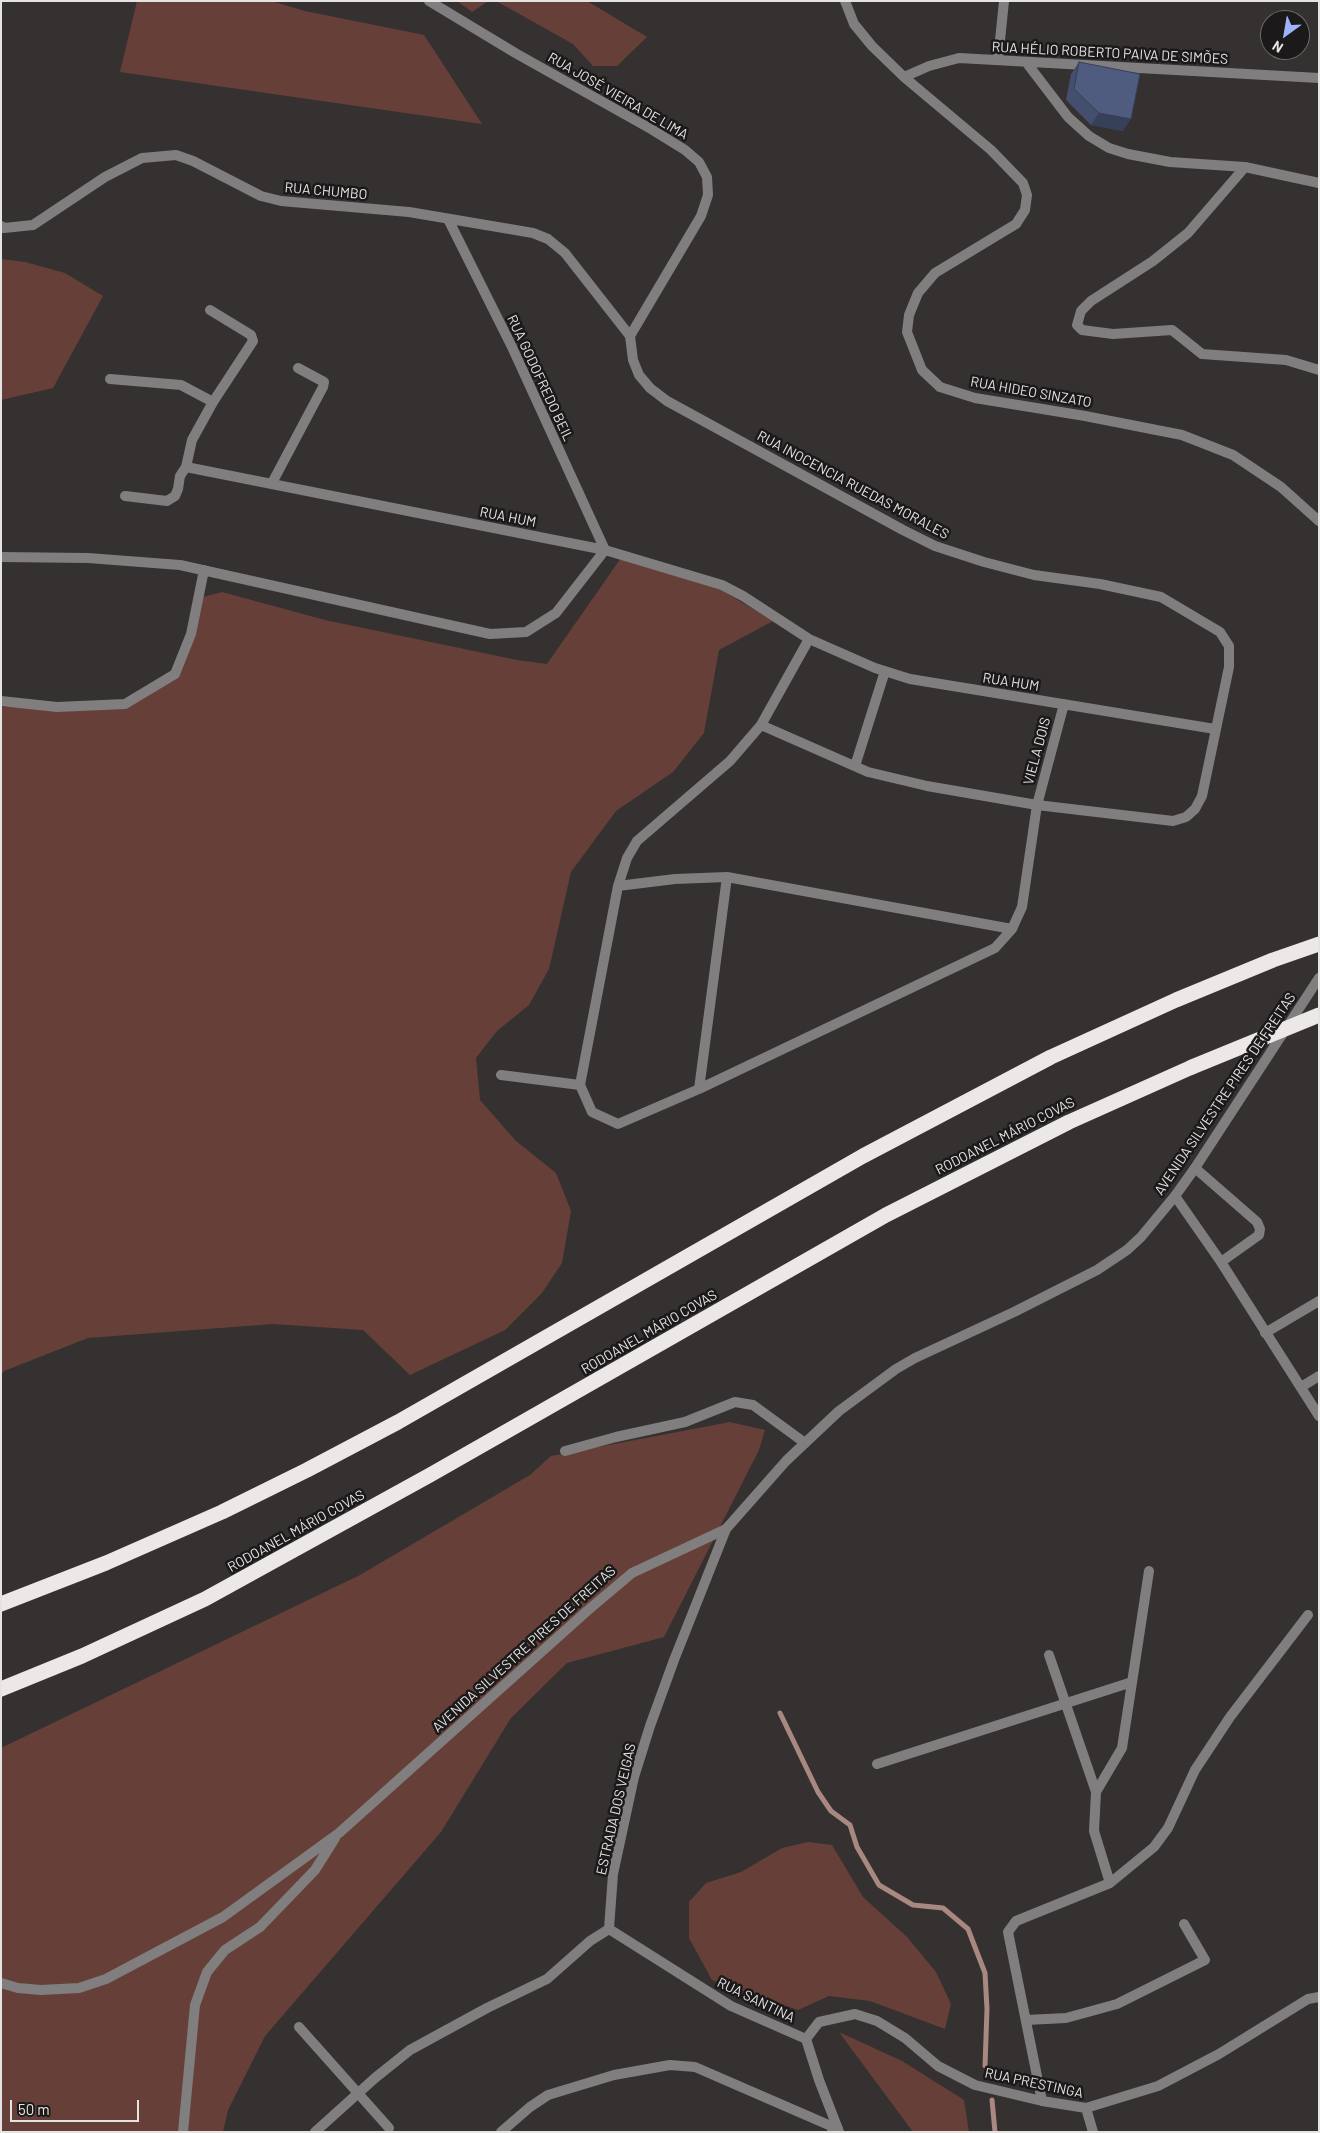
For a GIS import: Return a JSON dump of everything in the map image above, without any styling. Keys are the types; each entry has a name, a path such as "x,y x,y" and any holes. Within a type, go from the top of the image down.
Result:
{"highway":[{"path":"1,1604 115,1559 222,1512 307,1470 398,1422 908,1131 1051,1057 1176,1000 1273,960 1319,944"},
{"name":"RODOANEL MÁRIO COVAS","path":"1,1689 82,1656 205,1599 430,1475 886,1215 1044,1134 1192,1067 1319,1016"}],"street":[{"name":"RUA JOSÉ VIEIRA DE LIMA","path":"430,1 518,54 651,129 685,150 699,162 707,177 708,195 701,216 630,336"},
{"name":"RUA HIDEO SINZATO","path":"845,1 854,24 872,46 904,77 1002,161 1022,182 1027,195 1025,210 1016,224 935,273 918,293 909,315 907,332 922,370 940,387 975,398 1085,416 1190,438 1233,455 1280,487 1319,521"},
{"path":"998,60 1004,1"},
{"name":"RUA HÉLIO ROBERTO PAIVA DE SIMÕES","path":"904,77 929,66 959,58 1319,78"},
{"path":"1026,62 1068,117 1089,136 1109,148 1128,154 1170,162 1245,167 1319,183"},
{"name":"RUA CHUMBO","path":"1,226 4,228 33,225 105,177 142,158 176,155 193,161 261,196 281,201 409,212 513,228 533,233 548,239 565,253 630,336"},
{"path":"1245,167 1188,233 1153,261 1091,301 1081,312 1077,325 1082,330 1113,334 1172,330 1202,354 1286,360 1319,370"},
{"name":"RUA GODOFREDO BEIL","path":"448,219 512,347 605,550"},
{"path":"125,496 167,500 175,496 180,476 186,467 192,440 213,402 253,341 251,335 210,310"},
{"name":"RUA INOCENCIA RUEDAS MORALES","path":"630,336 633,360 639,375 650,388 667,401 935,546 984,562 1034,575 1100,584 1161,597 1220,632 1229,646 1229,667 1215,728"},
{"path":"272,483 323,387 324,382 298,368"},
{"path":"110,379 180,385 213,402"},
{"name":"RUA HUM","path":"186,467 605,550 722,585 743,596 809,639 885,671 910,679 1215,728"},
{"path":"1,557 97,559 180,564 490,634 526,632 556,613 605,550"},
{"path":"1,701 57,707 125,704 175,674 191,634 204,570"},
{"path":"501,1075 580,1085 618,886 627,858 637,841 730,761 761,725 809,639"},
{"path":"856,766 885,671"},
{"name":"VIELA DOIS","path":"580,1085 592,1112 618,1124 699,1089 995,948 1012,929 1022,908 1036,806 1064,704"},
{"path":"761,725 868,772 927,786 1036,806 1173,821 1186,817 1195,809 1202,796 1215,728"},
{"path":"618,886 675,879 727,877 1012,929"},
{"path":"699,1089 727,877"},
{"name":"AVENIDA SILVESTRE PIRES DE FREITAS","path":"1,1983 18,1988 41,1990 79,1988 106,1979 223,1917 339,1833 579,1617 632,1573 726,1529 786,1461 839,1411 909,1362 1014,1312 1115,1259 1141,1237 1175,1196 1319,978"},
{"path":"1195,1168 1256,1222 1260,1229 1258,1235 1221,1262"},
{"path":"1175,1196 1221,1262 1319,1416"},
{"path":"1265,1333 1319,1301"},
{"path":"1301,1387 1319,1376"},
{"path":"565,1451 616,1437 684,1422 735,1402 754,1405 805,1443"},
{"name":"ESTRADA DOS VEIGAS","path":"609,1929 613,1874 634,1777 657,1707 726,1529"},
{"path":"1096,1792 1122,1748 1149,1571"},
{"path":"1042,2102 1008,1932 1016,1921 1110,1883 1154,1847 1168,1828 1195,1770 1230,1717 1308,1615"},
{"path":"1049,1655 1096,1792 1094,1831 1110,1883"},
{"path":"877,1764 1132,1682"},
{"path":"183,2132 195,2005 207,1972 225,1950 260,1927 315,1870 339,1833"},
{"path":"1026,2020 1066,2018 1117,2004 1205,1960 1184,1924"},
{"path":"315,2132 358,2092 410,2050 486,2008 547,1979 590,1941 609,1929"},
{"name":"RUA SANTINA","path":"609,1929 731,2006 806,2039 836,2131"},
{"name":"RUA PRESTINGA","path":"806,2039 820,2022 855,2014 876,2021 905,2038 938,2066 975,2085 1042,2102 1086,2108 1158,2086 1219,2054 1308,1999 1319,1997"},
{"path":"299,2027 389,2128"},
{"path":"501,2132 530,2107 548,2095 614,2075 670,2065 695,2067 836,2131"},
{"path":"1086,2108 1094,2132"}],"shaded area":[{"path":"137,1 271,1 305,11 424,35 482,124 120,72"},
{"path":"457,1 488,1 472,12"},
{"path":"496,1 587,1 647,37 617,66 593,66 573,44"},
{"path":"1,259 25,262 65,273 103,296 53,388 1,400"},
{"path":"621,558 720,589 773,621 719,650 704,733 673,772 616,811 571,872 549,969 529,1005 497,1031 476,1058 480,1100 516,1141 556,1173 571,1211 562,1263 542,1293 505,1330 410,1375 363,1330 273,1324 88,1338 4,1371 1,1374 1,707 125,704 175,674 199,598 222,592 325,620 517,660 547,664"},
{"path":"730,1422 765,1430 759,1450 664,1637 567,1663 511,1718 441,1832 265,2036 228,2110 223,2132 1,2132 1,1748 360,1575 530,1475 551,1456"},
{"path":"808,1842 832,1845 863,1897 907,1937 936,1972 951,2004 945,2029 870,2001 829,1996 798,2010 712,1980 689,1938 689,1902 706,1883 741,1872 782,1848"},
{"path":"839,2032 902,2061 964,2100 969,2132 913,2132"}],"building":[{"path":"1079,62 1140,74 1131,119 1099,113 1074,89"}],"waterway":[{"path":"780,1713 818,1792 831,1811 850,1825 857,1847 879,1885 913,1905 943,1908 968,1929 985,1973 987,2009 985,2066"},
{"path":"992,2100 995,2132"}]}
